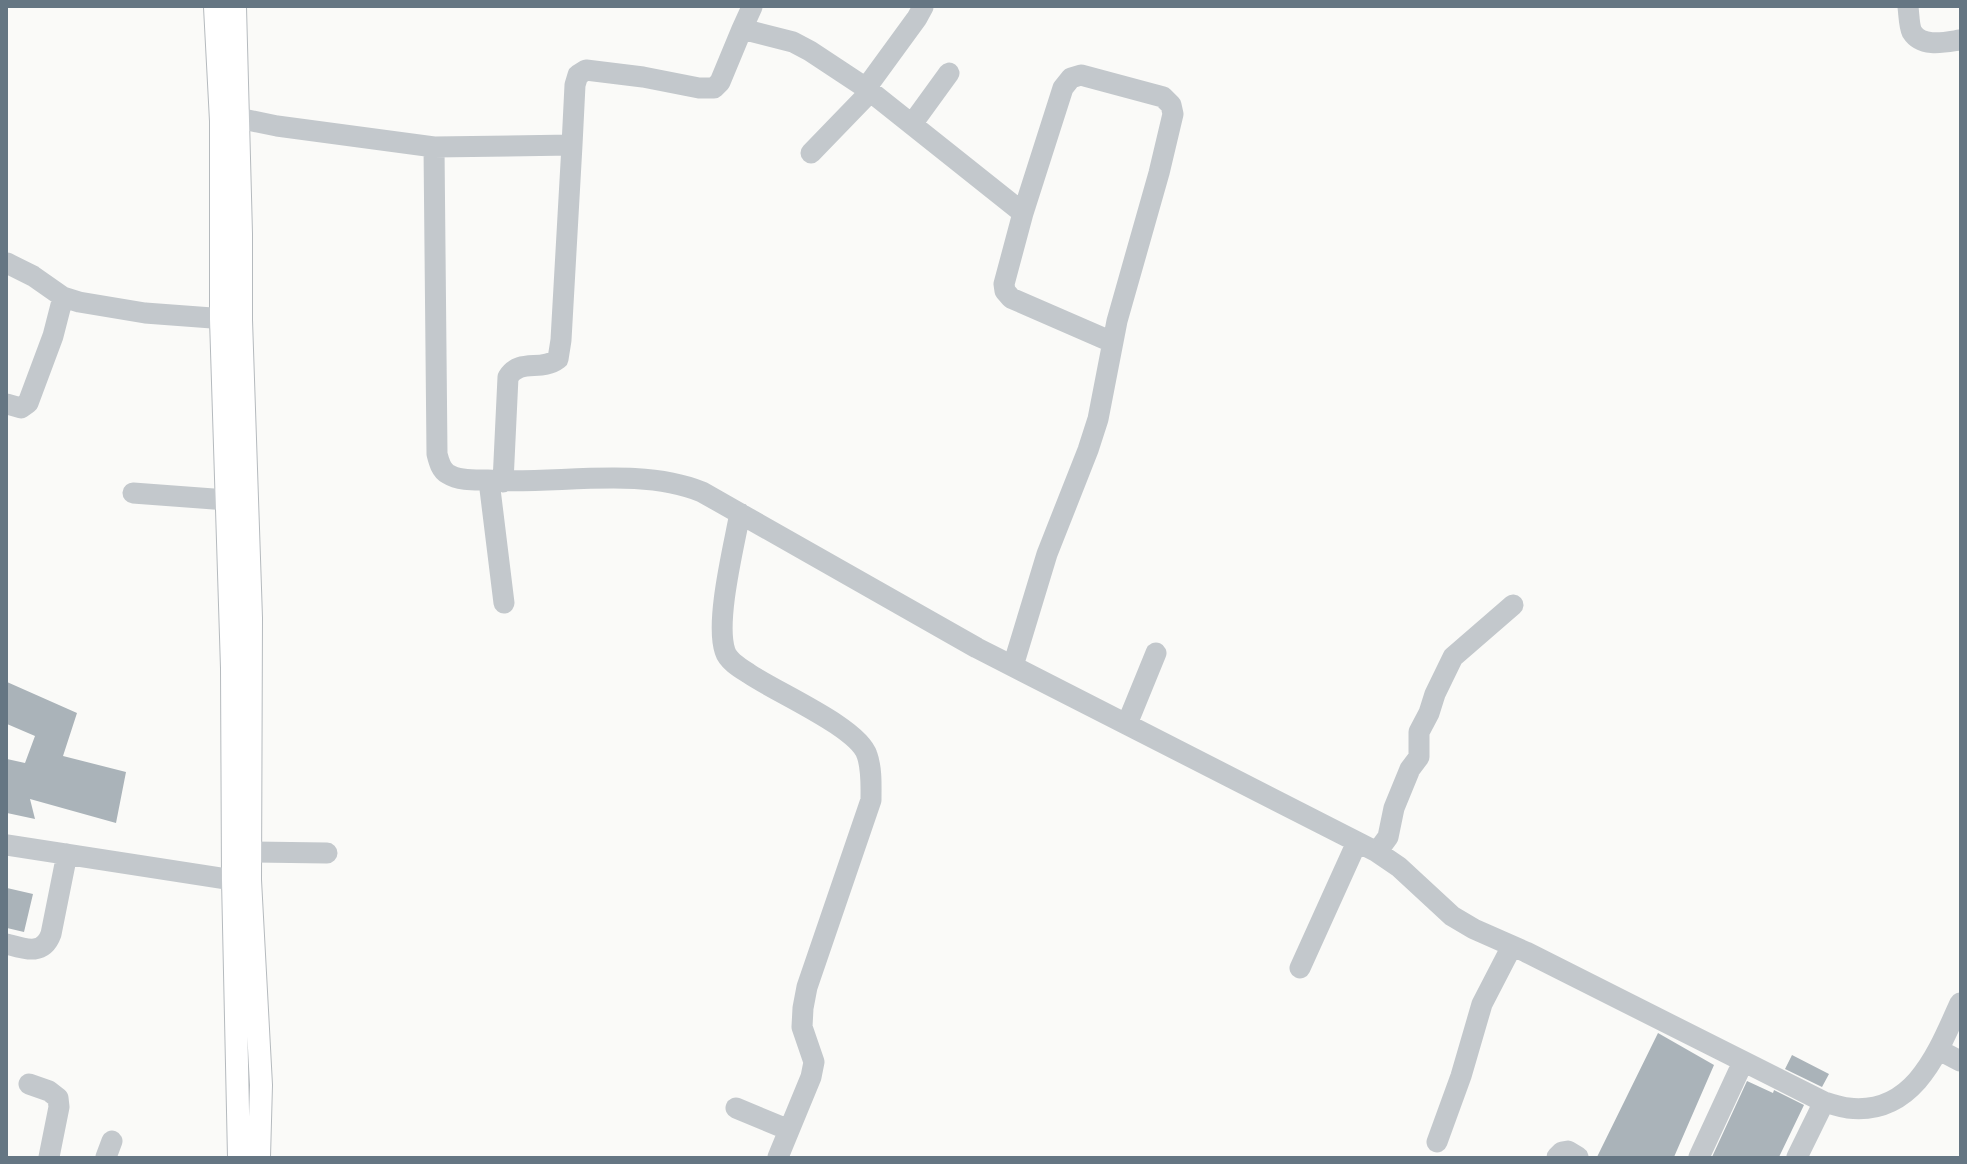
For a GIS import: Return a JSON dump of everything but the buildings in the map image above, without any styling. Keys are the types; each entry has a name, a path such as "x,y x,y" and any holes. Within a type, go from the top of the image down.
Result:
{"main road":[{"path":"215,7 229,120"},
{"path":"235,7 229,120 231,320 227,500 232,668 242,880 261,1085 259,1157"},
{"path":"231,320 251,618 250,852 242,880 238,1157"}],"street":[{"path":"504,603 496,481 508,377 513,369 523,366 551,364 558,359 561,340 575,85 578,75 586,70 643,77 700,88 714,88 720,82 752,7"},
{"path":"811,152 868,90 923,7"},
{"path":"1908,7 1912,32 1918,38 1933,44 1960,40"},
{"path":"742,29 793,42 810,50 868,90 1022,213"},
{"path":"912,124 949,73"},
{"path":"1013,666 1047,554 1094,432 1112,342 1173,114 1171,105 1163,97 1081,75 1071,78 1063,88 1022,213 1004,284 1005,291 1011,298 1112,342"},
{"path":"229,120 434,147 572,144"},
{"path":"434,147 437,454 440,465 448,474 460,479 496,481 597,478 666,481 686,485 702,492 970,644 1377,852 1399,867 1452,916 1474,929 1512,946 1824,1102 1848,1108 1872,1108 1897,1100 1912,1087 1928,1068 1939,1050 1960,1003"},
{"path":"7,263 33,276 63,297 79,302 145,312 231,320"},
{"path":"7,404 21,408 28,403 53,336 63,297"},
{"path":"133,493 227,500"},
{"path":"740,513 722,619 726,653 734,663 759,681 850,733 863,746 867,755 871,784 871,800 807,987 803,1008 802,1026 814,1062 811,1077 778,1157"},
{"path":"1377,852 1388,837 1394,808 1410,769 1419,757 1419,732 1429,714 1435,694 1453,656 1513,605"},
{"path":"1128,724 1156,653"},
{"path":"1300,968 1357,842"},
{"path":"7,845 242,880"},
{"path":"250,852 327,852"},
{"path":"7,944 22,948 39,949 48,942 51,934 67,854"},
{"path":"1436,1142 1461,1076 1482,1004 1512,946"},
{"path":"1939,1050 1960,1061"},
{"path":"1699,1157 1743,1062"},
{"path":"28,1084 49,1091 58,1098 59,1107 49,1157"},
{"path":"1797,1157 1824,1102"},
{"path":"736,1108 789,1130"},
{"path":"1557,1157 1562,1152 1568,1151 1578,1157"}]}
